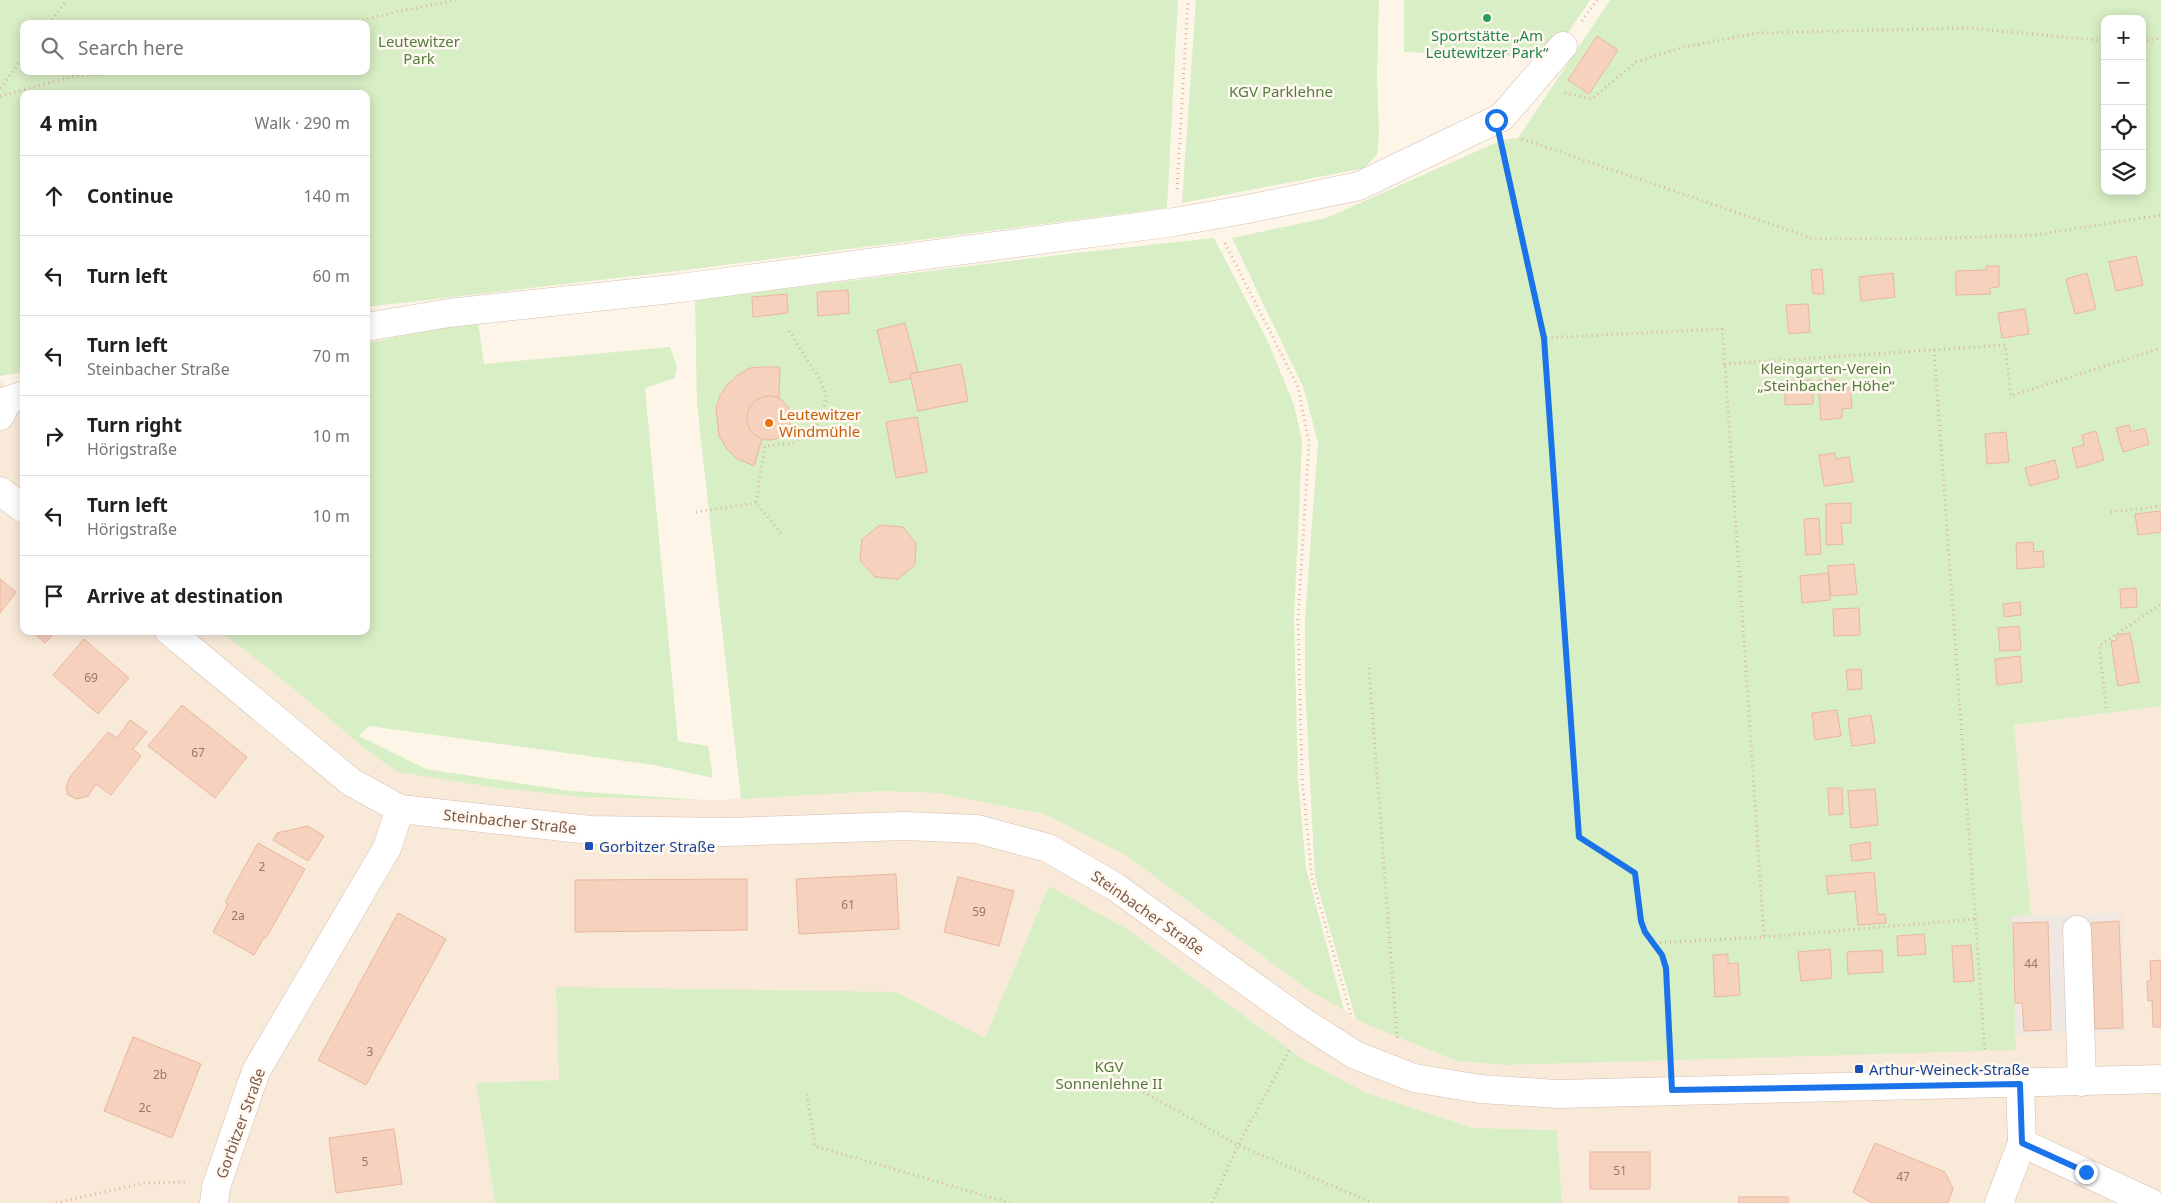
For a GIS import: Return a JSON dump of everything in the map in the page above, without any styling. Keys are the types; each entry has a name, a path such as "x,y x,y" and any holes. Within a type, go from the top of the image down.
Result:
{"street":[{"path":"370,326 449,313 681,288 1174,222 1359,186 1499,118 1563,46"},
{"path":"0,416 8,400 20,396"},
{"path":"0,491 20,506"},
{"name":"Steinbacher Straße","path":"174,635 351,782 400,809 590,830 728,832 906,826 977,829 1048,848 1114,886 1302,1022 1355,1055 1414,1078 1480,1089 1558,1094 2161,1079"},
{"name":"Gorbitzer Straße","path":"215,1195 256,1071 387,848 400,809"},
{"path":"2077,930 2082,1082"},
{"path":"1999,1203 2022,1143 2020,1084"},
{"path":"2022,1143 2151,1203"}],"path":[{"path":"52,20 67,0"},
{"path":"364,20 457,0"},
{"path":"1174,222 1188,0"},
{"path":"1535,79 1551,89 1592,99 1636,62 1684,47 1758,33 1970,28 2101,41"},
{"path":"2146,40 2161,38"},
{"path":"0,88 20,62"},
{"path":"22,90 74,76 87,75"},
{"path":"0,96 20,91"},
{"path":"1499,118 1518,138 1814,239 1923,239 2035,235 2161,215"},
{"path":"1499,118 1544,338 1579,837 1635,873 1641,921 1645,932 1655,943 1662,955 1666,968 1672,1090"},
{"path":"1210,216 1298,387 1309,443 1298,620 1302,778 1312,878 1351,1017 1355,1055"},
{"path":"1544,338 1722,328 1764,937"},
{"path":"781,533 756,503 765,446 793,443 816,426 826,399 820,380 789,331"},
{"path":"1725,364 2005,345 2011,396 2161,348"},
{"path":"1934,350 1987,1084"},
{"path":"696,512 756,503"},
{"path":"2111,512 2161,506"},
{"path":"2106,708 2098,646 2161,604"},
{"path":"1369,668 1399,1071"},
{"path":"1655,943 1764,937 1976,919"},
{"path":"1212,1203 1238,1145 1290,1050"},
{"path":"1113,1075 1238,1145 1372,1203"},
{"path":"807,1094 814,1146 1010,1203"},
{"path":"56,1203 144,1183 189,1182 215,1195"}],"shaded area":[{"path":"0,381 20,398 20,635 225,635 374,756 398,772 496,788 582,797 716,800 881,791 937,793 1044,814 1127,856 1311,992 1344,1010 1356,1020 1457,1061 1504,1065 2016,1049 2012,916 2031,915 2014,725 2161,706 2161,1203 1562,1203 1557,1130 1474,1128 1366,1093 1301,1058 1127,929 1049,886 985,1038 896,992 825,992 559,1080 476,1083 495,1203 0,1203"},
{"path":"2122,913 2125,1031 2016,1034 2012,916"}],"green space":[{"name":"Leutewitzer Park","path":"0,0 1178,0 1167,208 678,271 370,307 370,90 20,90 20,373 0,376"},
{"name":"KGV Parklehne","path":"1196,0 1379,0 1377,76 1379,134 1377,154 1365,168 1182,203"},
{"name":"Sportstätte „Am Leutewitzer Park“","path":"1404,0 1590,0 1570,30 1546,57 1404,52"},
{"name":"Kleingarten-Verein „Steinbacher Höhe“","path":"1610,0 2161,0 2161,706 2014,725 2031,915 2012,916 2016,1050 1504,1065 1457,1061 1356,1020 1315,878 1305,684 1305,619 1318,443 1304,389 1232,238 1326,218 1502,140 1518,138"},
{"path":"1214,238 1268,342 1294,405 1302,441 1294,617 1298,779 1306,868 1344,1010 1311,992 1127,856 1044,814 937,793 881,791 741,799 697,404 695,300 1067,254"},
{"path":"478,321 484,364 670,347 677,366 675,378 645,388 678,741 708,746 713,778 654,765 369,726 359,736 426,769 571,791 702,800 582,797 496,788 398,772 374,756 225,635 370,635 370,342"},
{"name":"KGV Sonnenlehne II","path":"1049,886 1127,929 1301,1058 1366,1093 1474,1128 1557,1130 1562,1203 495,1203 476,1083 559,1080 556,987 896,992 985,1038"}],"building":[{"path":"1597,36 1618,50 1589,94 1568,80"},
{"path":"2136,256 2143,285 2116,291 2109,262"},
{"path":"1986,266 1999,266 1999,287 1990,288 1990,294 1956,295 1956,271 1986,270"},
{"path":"1822,269 1824,294 1813,294 1811,270"},
{"path":"1893,273 1895,297 1861,301 1859,277"},
{"path":"2087,273 2096,309 2075,314 2066,279"},
{"path":"848,290 849,313 818,316 817,292"},
{"path":"787,294 788,313 753,317 752,297"},
{"path":"1808,304 1810,332 1789,334 1786,305"},
{"path":"2025,309 2029,334 2002,338 1998,313"},
{"path":"905,323 918,372 910,374 911,378 890,383 877,330"},
{"path":"961,364 968,401 918,411 910,374"},
{"path":"780,367 779,398 769,396 758,399 750,407 747,418 750,429 762,439 754,466 736,458 727,449 719,436 716,408 720,396 727,385 738,375 750,368"},
{"path":"1835,379 1836,389 1850,387 1852,408 1842,409 1842,418 1821,420 1818,380"},
{"path":"1813,380 1813,404 1785,405 1785,381"},
{"name":"Leutewitzer Windmühle","path":"769,396 781,400 787,406 791,418 787,430 781,436 769,440 757,436 751,430 747,418 751,406 757,400"},
{"path":"917,417 927,472 896,478 886,422"},
{"path":"2129,425 2131,432 2145,428 2149,444 2123,452 2116,428"},
{"path":"2096,431 2104,460 2077,468 2072,448 2084,445 2082,435"},
{"path":"2006,432 2009,462 1987,464 1985,434"},
{"path":"1835,453 1836,459 1849,457 1853,482 1824,486 1819,455"},
{"path":"2055,460 2059,478 2030,486 2025,468"},
{"path":"1851,503 1851,523 1841,523 1843,544 1826,545 1826,504"},
{"path":"2161,511 2161,532 2138,535 2135,514"},
{"path":"1819,518 1821,554 1806,555 1804,519"},
{"path":"880,525 903,527 916,543 915,565 898,579 875,577 860,560 862,539"},
{"path":"2033,542 2034,552 2043,551 2044,567 2017,569 2016,543"},
{"path":"1854,564 1857,594 1831,596 1828,566"},
{"path":"1828,573 1830,600 1802,603 1800,576"},
{"path":"0,579 16,592 0,613"},
{"path":"2136,588 2137,607 2121,608 2120,589"},
{"path":"2020,602 2021,615 2004,617 2003,604"},
{"path":"1859,608 1860,635 1834,636 1833,609"},
{"path":"2019,626 2021,650 2000,651 1998,628"},
{"path":"2130,633 2139,682 2118,686 2111,641 2117,640 2116,635"},
{"path":"36,635 52,635 45,643"},
{"path":"84,639 129,678 98,714 53,675"},
{"path":"2020,656 2022,682 1997,685 1995,659"},
{"path":"1861,669 1862,689 1848,690 1846,670"},
{"path":"182,705 247,757 215,798 148,746"},
{"path":"1837,710 1841,736 1815,740 1812,713"},
{"path":"1871,715 1875,743 1852,746 1848,719"},
{"path":"130,720 147,732 133,749 141,756 111,795 96,784 88,796 77,799 68,795 66,787 74,772 108,732 117,738"},
{"path":"1828,788 1842,788 1843,814 1829,815"},
{"path":"1875,789 1878,825 1851,828 1848,791"},
{"path":"308,826 324,836 308,861 273,840 277,833"},
{"path":"1870,842 1871,859 1852,861 1850,845"},
{"path":"258,843 305,869 266,938 264,937 254,955 213,932 228,904 225,902"},
{"path":"1874,872 1878,915 1885,914 1886,923 1858,925 1855,891 1828,894 1826,876"},
{"path":"896,874 899,929 799,934 796,879"},
{"path":"958,877 1014,891 999,946 944,932"},
{"path":"747,879 747,930 575,932 575,880"},
{"path":"398,913 446,939 366,1085 318,1060"},
{"path":"2119,921 2123,1028 2095,1029 2091,923"},
{"path":"2048,922 2051,1030 2024,1031 2022,1003 2015,1003 2013,923"},
{"path":"1924,934 1926,954 1898,956 1897,936"},
{"path":"1971,945 1974,981 1954,982 1952,946"},
{"path":"1830,949 1832,978 1801,981 1798,952"},
{"path":"1882,950 1883,972 1848,974 1847,952"},
{"path":"1728,954 1728,964 1738,963 1740,995 1715,997 1713,955"},
{"path":"2161,960 2161,1027 2153,1027 2152,1000 2148,1001 2147,981 2151,981 2150,961"},
{"path":"133,1037 201,1064 172,1138 104,1111"},
{"path":"394,1129 402,1184 336,1193 329,1138"},
{"path":"1875,1143 1945,1172 1953,1189 1948,1203 1872,1203 1853,1192"},
{"path":"1590,1152 1650,1152 1650,1189 1590,1189"},
{"path":"1739,1197 1788,1197 1788,1203 1739,1203"}],"place":[{"name":"Sportstätte „Am Leutewitzer Park“","path":"1487,18"},
{"name":"Leutewitzer Windmühle","path":"769,423"},
{"name":"Gorbitzer Straße","path":"589,846"},
{"name":"Arthur-Weineck-Straße","path":"1859,1069"}],"route":[{"path":"1496,120 1502,140 1544,338 1579,837 1635,873 1641,921 1645,932 1655,943 1662,955 1666,968 1672,1090 2020,1084 2022,1143 2086,1172"}]}
